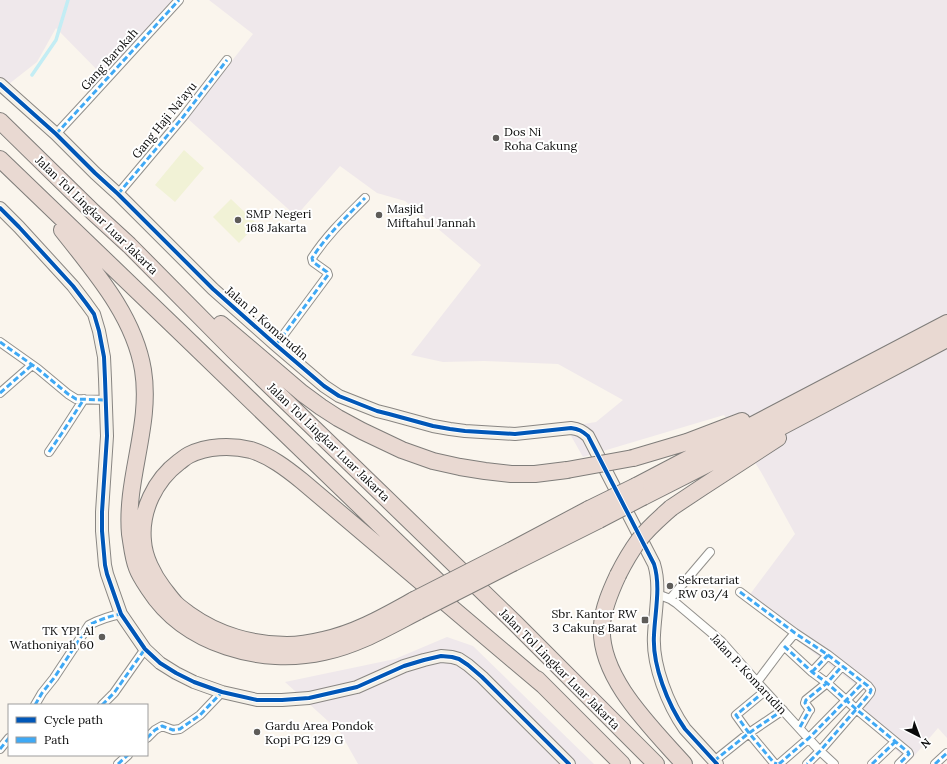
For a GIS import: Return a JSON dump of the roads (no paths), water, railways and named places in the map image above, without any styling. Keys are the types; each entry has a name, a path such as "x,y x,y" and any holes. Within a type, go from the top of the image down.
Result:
{"highway":[{"name":"Jalan Tol Lingkar Luar Jakarta","path":"0,121 128,245 234,351 526,634 656,764"},
{"name":"Jalan Tol Lingkar Luar Jakarta","path":"3,163 183,334 622,764"},
{"path":"3,163 62,229 103,284 120,310 131,331 138,350 143,371 145,392 142,428 129,507 130,533 137,568 152,594 164,609 180,623 219,644 268,656 301,656 324,652 346,646 370,636 416,606 594,515 639,491 697,455 947,323"},
{"path":"128,245 302,392 327,411 362,431 402,450 460,467 511,474 535,474 633,458 687,442 795,402"},
{"path":"639,491 779,428 947,339"},
{"path":"684,764 632,703 619,684 608,661 603,644 602,624 611,591 618,575 640,538 671,508 858,386"},
{"path":"416,606 342,635 305,643 288,645 270,644 227,635 211,628 182,609 158,581 148,561 143,543 142,530 152,494 162,478 187,455 209,448 225,447 244,449 263,454 276,461 302,481 544,686"}],"street":[{"name":"Gang Barokah","path":"56,134 179,0"},
{"name":"Gang Haji Na'ayu","path":"118,194 183,117 227,60"},
{"name":"Jalan P. Komarudin","path":"0,84 56,134 213,289 324,386 339,396 389,414 432,426 466,431 515,434 571,428 582,431 588,436 654,564 657,594 670,599 721,641 820,751 834,764"},
{"name":"Jalan P. Komarudin","path":"276,345 328,275 327,272 313,262 312,258 340,223 365,198"},
{"path":"0,208 68,281 94,314 104,357 106,400 107,436 102,512 103,549 107,574 121,614 145,649 160,663 194,682 222,692 257,700 309,698 357,687 404,666 424,660 441,656 452,657 459,659 482,677 569,764"},
{"path":"0,342 76,399 106,400"},
{"path":"0,393 32,365"},
{"path":"49,452 84,400"},
{"path":"670,599 710,552"},
{"path":"740,592 795,633 828,655 871,690 820,751 807,764"},
{"path":"657,594 654,643 655,658 663,688 675,714 685,729 716,763 749,733 783,710"},
{"path":"35,704 38,698 54,678 89,625 112,615 121,614"},
{"path":"757,682 795,633"},
{"path":"784,646 812,672 908,752 909,754 899,764"},
{"path":"103,704 114,693 145,649"},
{"path":"812,672 828,655"},
{"path":"800,728 810,710 805,701 827,683 842,666"},
{"path":"765,691 736,715 739,721 774,763 778,764 809,738 863,683"},
{"path":"148,737 162,726 173,730 180,729 200,715 222,692"},
{"path":"0,749 8,739"},
{"path":"872,764 895,742"},
{"path":"935,764 947,753"},
{"path":"118,764 127,756"}],"waterway":[{"path":"32,75 56,40 68,0"}],"place":[{"name":"Dos Ni Roha Cakung","path":"496,138"},
{"name":"Masjid Miftahul Jannah","path":"379,215"},
{"name":"SMP Negeri 168 Jakarta","path":"238,220"},
{"name":"Sekretariat RW 03/4","path":"670,586"},
{"name":"Sbr. Kantor RW 3 Cakung Barat","path":"645,620"},
{"name":"TK YPI Al Wathoniyah 60","path":"102,637"},
{"name":"Gardu Area Pondok Kopi PG 129 G","path":"257,732"}]}
